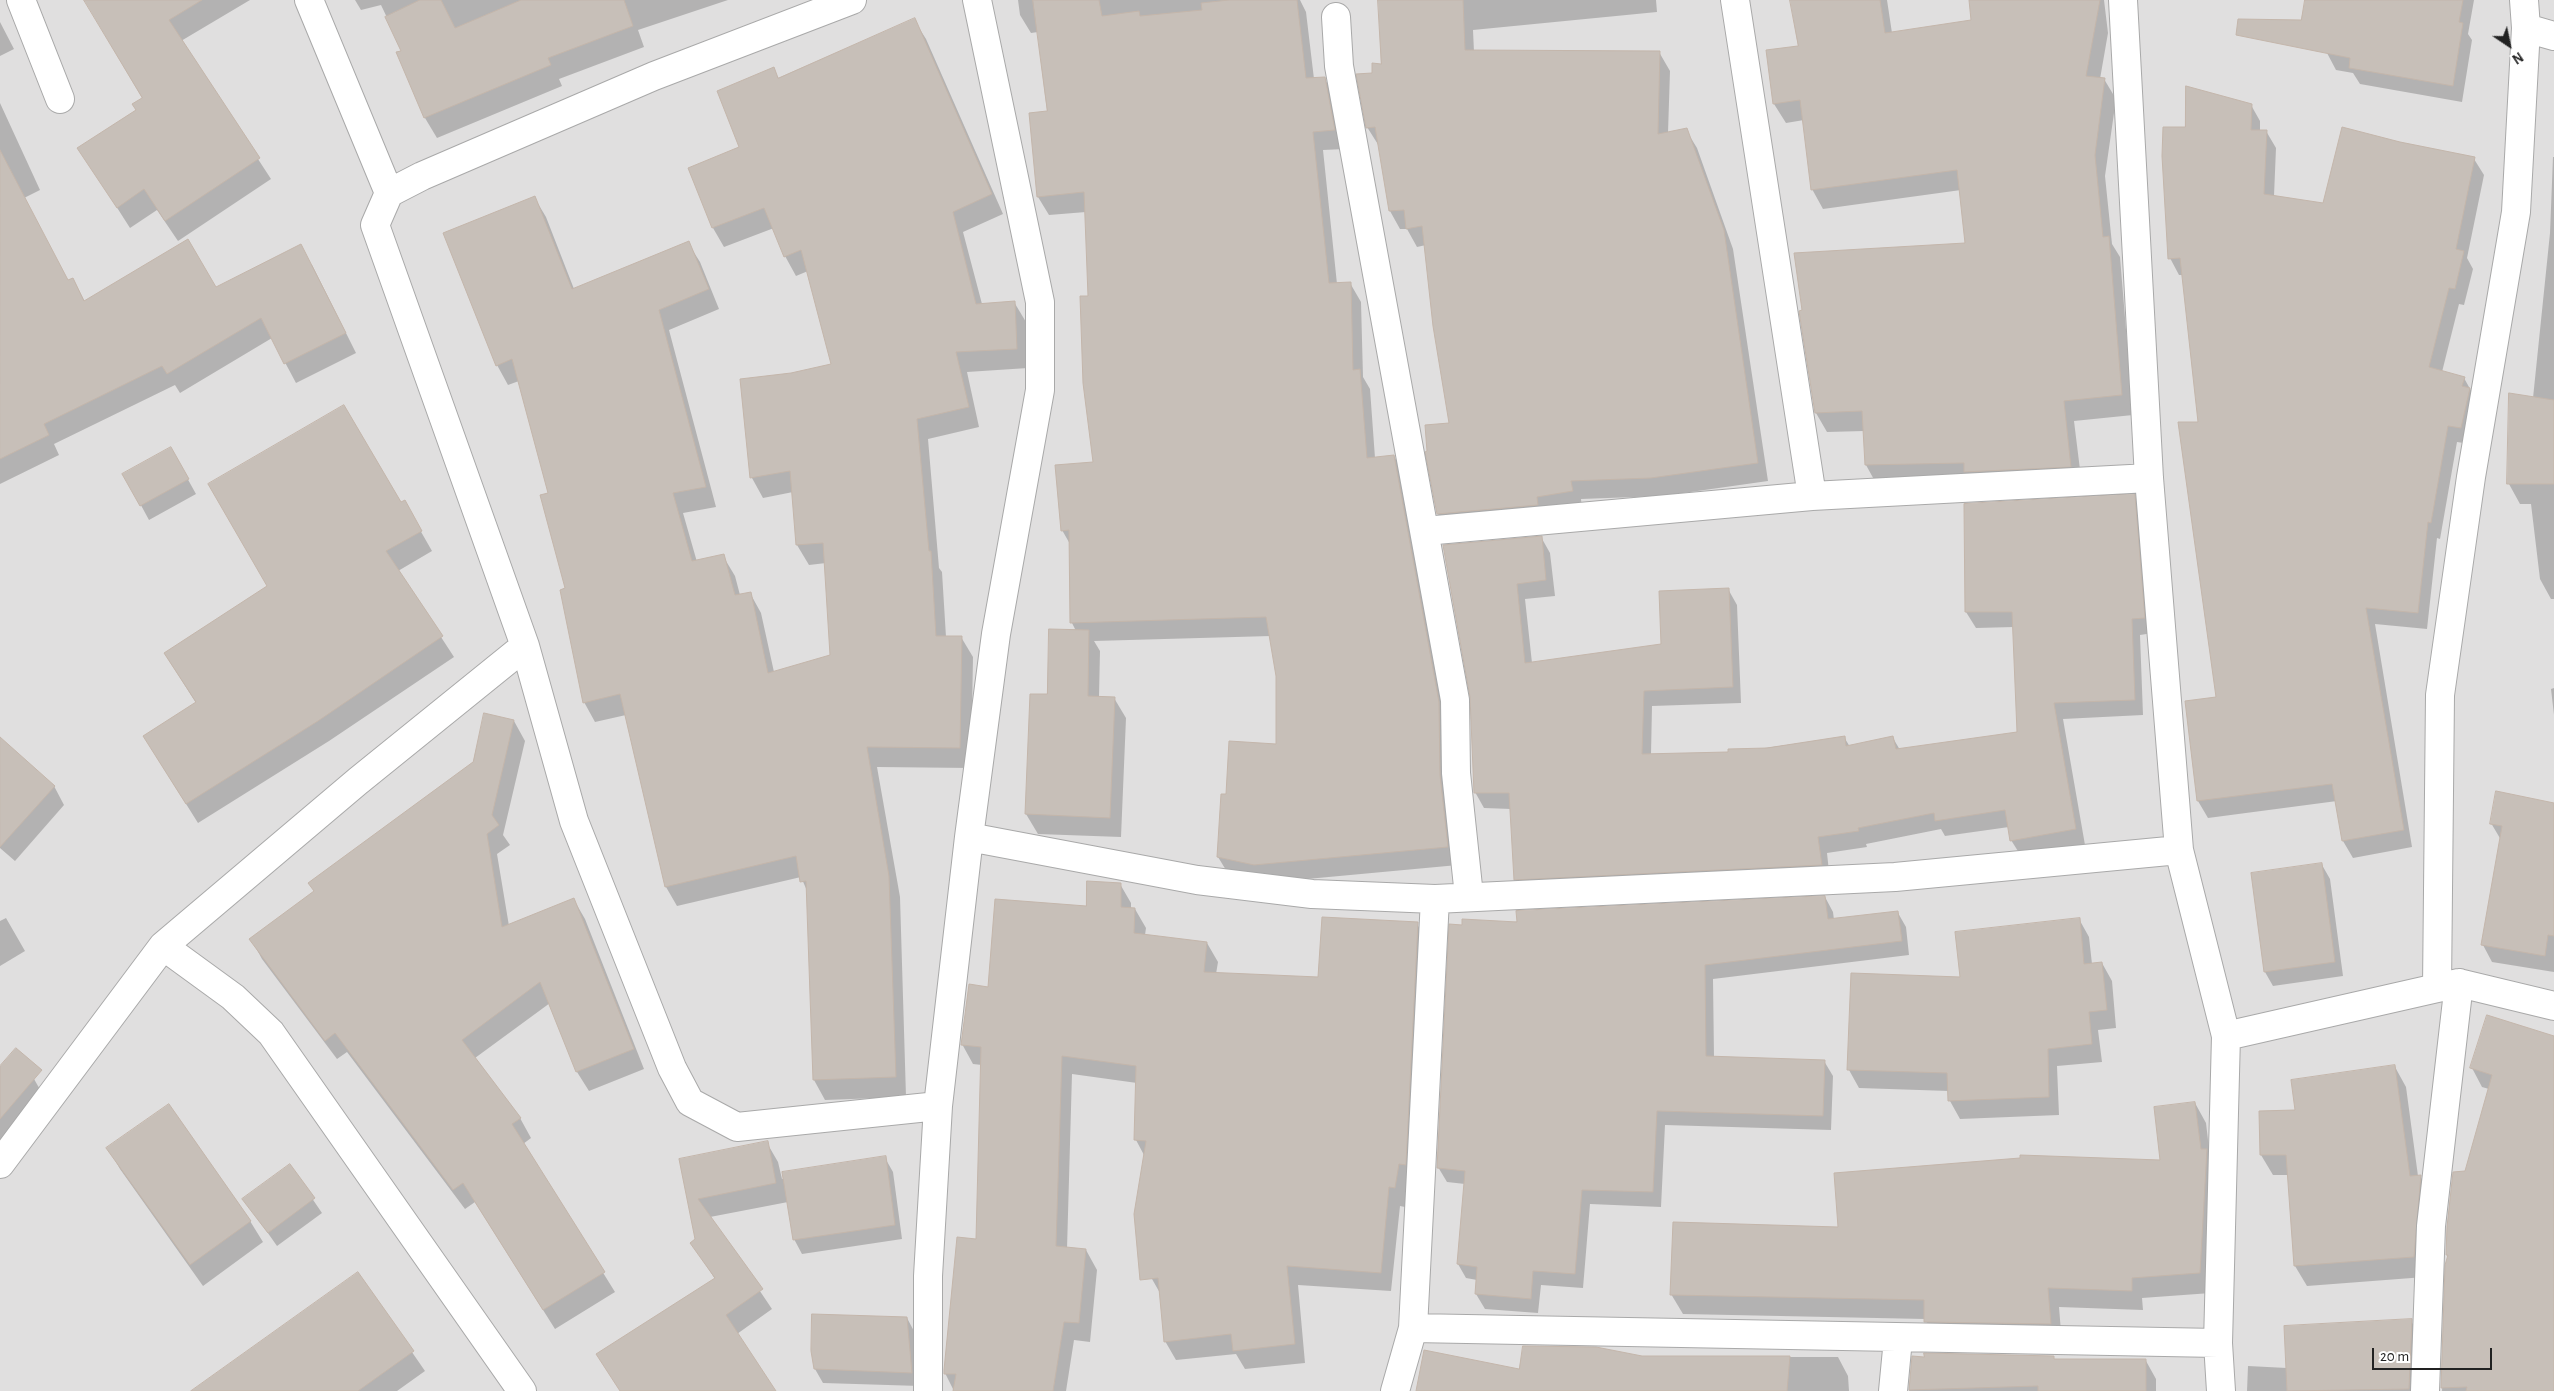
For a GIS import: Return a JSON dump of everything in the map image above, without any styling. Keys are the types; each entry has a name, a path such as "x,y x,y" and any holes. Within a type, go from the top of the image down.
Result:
{"street":[{"path":"21,0 60,99"},
{"path":"309,0 389,194"},
{"path":"852,0 654,76 422,176 389,194 375,225 525,646 574,821 672,1068 690,1102 737,1127 938,1106"},
{"path":"928,1391 928,1276 938,1106 969,836 996,634 1040,390 1040,302 978,0"},
{"path":"1735,0 1812,496"},
{"path":"2123,0 2149,478 2179,850 2226,1036 2218,1343 2221,1391"},
{"path":"2425,1391 2431,1226 2448,986 2440,695 2472,477 2516,212 2526,28 2524,0"},
{"path":"1336,17 1339,66 1455,700 1456,773 1470,896"},
{"path":"2526,28 2554,36"},
{"path":"1424,531 1812,496 2149,478"},
{"path":"0,1164 163,946 358,782 525,646"},
{"path":"969,836 1197,880 1312,894 1435,899 1895,877 2179,850"},
{"path":"1396,1391 1413,1328 1435,899"},
{"path":"163,946 233,997 271,1033 522,1391"},
{"path":"2226,1036 2448,986 2554,1006"},
{"path":"1413,1328 1898,1339 2218,1343"},
{"path":"1893,1391 1898,1339"}],"shaded area":[{"path":"0,0 2554,0 2554,1391 0,1391"}],"building":[{"path":"84,0 202,0 169,20 260,158 165,221 144,189 117,208 77,148 136,110 132,104 142,98"},
{"path":"420,0 441,0 455,28 521,0 624,0 633,26 548,58 551,65 424,118 396,52 401,51 385,17"},
{"path":"1033,0 1099,0 1102,16 1139,11 1140,16 1202,10 1201,3 1229,0 1297,0 1306,78 1325,77 1335,130 1313,132 1329,283 1351,282 1353,370 1360,369 1367,458 1394,455 1439,702 1440,775 1448,847 1254,865 1217,857 1221,794 1226,794 1229,741 1276,744 1276,676 1266,617 1070,623 1069,530 1061,531 1055,465 1093,462 1083,383 1080,296 1088,296 1084,192 1037,197 1029,113 1047,111"},
{"path":"1378,0 1463,0 1465,50 1660,51 1658,134 1687,128 1724,230 1758,463 1651,478 1571,481 1573,491 1537,497 1538,505 1437,514 1425,452 1427,451 1425,425 1449,423 1433,326 1422,226 1406,229 1404,210 1389,211 1375,127 1366,128 1356,74 1372,73 1372,63 1381,64"},
{"path":"1790,0 1880,0 1885,33 1971,20 1969,0 2100,0 2086,76 2105,78 2095,155 2103,237 2109,236 2122,395 2064,401 2071,467 1964,472 1964,463 1865,465 1862,411 1815,413 1799,311 1802,310 1794,253 1965,243 1957,170 1811,190 1800,100 1773,104 1766,50 1798,46"},
{"path":"2305,0 2463,0 2459,22 2463,23 2453,86 2349,68 2350,58 2236,35 2238,19 2301,20"},
{"path":"915,18 992,194 953,212 976,304 1015,301 1017,349 956,352 969,407 917,419 929,551 931,551 936,636 962,636 960,748 867,747 889,876 896,1077 813,1080 806,881 800,882 796,856 665,887 620,694 583,703 560,590 565,588 540,495 548,493 512,359 496,366 443,233 535,196 572,289 689,241 709,289 659,310 706,487 673,493 692,561 724,554 735,595 751,592 768,673 830,655 823,543 796,545 790,471 750,478 740,379 791,373 831,364 801,250 784,257 764,208 712,228 688,168 739,147 717,91 774,67 778,78"},
{"path":"2186,86 2252,104 2251,130 2267,130 2264,194 2323,203 2342,127 2400,142 2475,157 2456,249 2464,251 2455,289 2449,288 2429,367 2465,377 2462,386 2470,388 2461,428 2448,426 2431,523 2428,522 2418,613 2366,608 2404,830 2342,841 2332,784 2197,801 2185,701 2216,697 2178,422 2198,422 2180,258 2168,259 2162,156 2163,127 2185,127"},
{"path":"0,150 68,280 73,278 84,301 188,239 216,287 301,244 346,333 284,364 261,318 167,374 162,366 44,424 49,435 0,459"},
{"path":"2509,393 2554,400 2554,484 2507,484"},
{"path":"344,405 401,502 405,500 422,531 386,551 443,636 318,721 186,804 143,736 196,702 164,653 267,586 208,484"},
{"path":"171,447 189,479 140,506 122,474"},
{"path":"2135,494 2145,618 2132,619 2135,700 2054,703 2076,829 2010,841 2005,810 1935,821 1934,813 1858,828 1859,831 1818,837 1822,865 1514,880 1509,793 1474,793 1470,697 1443,545 1542,536 1546,580 1517,584 1525,663 1661,644 1659,591 1729,588 1733,687 1644,691 1642,754 1728,752 1728,749 1767,748 1845,736 1846,746 1893,736 1896,749 2017,732 2012,612 1965,612 1964,504"},
{"path":"1049,629 1089,630 1088,696 1115,697 1110,818 1025,814 1030,694 1047,694"},
{"path":"484,713 514,720 492,815 499,825 487,834 502,927 574,898 634,1049 576,1072 540,982 462,1040 521,1118 512,1124 605,1272 543,1310 463,1183 453,1190 335,1033 325,1041 249,939 314,891 308,883 473,762"},
{"path":"0,737 55,786 0,847"},
{"path":"2496,791 2554,803 2554,936 2548,935 2545,956 2481,945 2502,826 2490,824"},
{"path":"2322,863 2335,962 2264,972 2251,873"},
{"path":"1087,881 1121,883 1121,907 1135,908 1134,933 1207,942 1204,972 1318,977 1322,917 1418,922 1406,1165 1399,1164 1395,1188 1389,1187 1381,1273 1287,1266 1295,1344 1233,1351 1231,1334 1164,1342 1158,1278 1140,1280 1134,1214 1146,1141 1134,1140 1136,1066 1062,1056 1056,1246 1086,1249 1079,1323 1064,1322 1053,1391 953,1391 956,1374 944,1374 944,1370 957,1237 976,1239 981,1047 961,1045 969,984 988,987 995,899 1086,906"},
{"path":"1825,896 1828,919 1898,911 1902,941 1705,965 1706,1056 1825,1060 1823,1116 1657,1111 1653,1192 1582,1190 1575,1274 1533,1271 1531,1299 1475,1294 1477,1267 1457,1264 1465,1171 1437,1168 1449,924 1462,925 1462,919 1517,922 1516,911"},
{"path":"2080,918 2084,964 2102,962 2107,1010 2089,1012 2092,1044 2048,1049 2049,1097 1948,1101 1947,1073 1847,1070 1851,973 1960,977 1955,932"},
{"path":"2487,1015 2554,1036 2554,1391 2466,1391 2467,1387 2441,1388 2445,1265 2448,1255 2446,1255 2447,1227 2453,1172 2465,1171 2492,1075 2470,1068"},
{"path":"16,1048 42,1070 0,1119 0,1066"},
{"path":"2395,1065 2410,1176 2421,1175 2414,1257 2294,1266 2286,1155 2260,1155 2259,1111 2295,1110 2291,1080"},
{"path":"2195,1102 2201,1149 2207,1149 2200,1273 2132,1278 2132,1291 2048,1288 2051,1324 1924,1322 1924,1300 1670,1295 1673,1222 1838,1227 1834,1173 2020,1158 2020,1155 2160,1160 2154,1107"},
{"path":"169,1104 251,1221 190,1265 106,1148"},
{"path":"768,1141 776,1183 698,1199 763,1289 726,1315 776,1391 620,1391 596,1354 715,1278 690,1243 695,1239 679,1159"},
{"path":"886,1156 895,1225 793,1240 782,1172"},
{"path":"290,1164 315,1198 268,1233 242,1199"},
{"path":"358,1272 414,1351 358,1391 191,1391"},
{"path":"812,1314 907,1317 912,1373 814,1369 811,1351"},
{"path":"2412,1319 2409,1389 2287,1391 2284,1326"},
{"path":"1523,1346 1596,1347 1642,1356 1790,1356 1787,1391 1416,1391 1424,1350 1519,1369"},
{"path":"1924,1353 2054,1356 2054,1359 2146,1359 2146,1391 2038,1391 2038,1386 1909,1390 1912,1356 1924,1357"}]}
